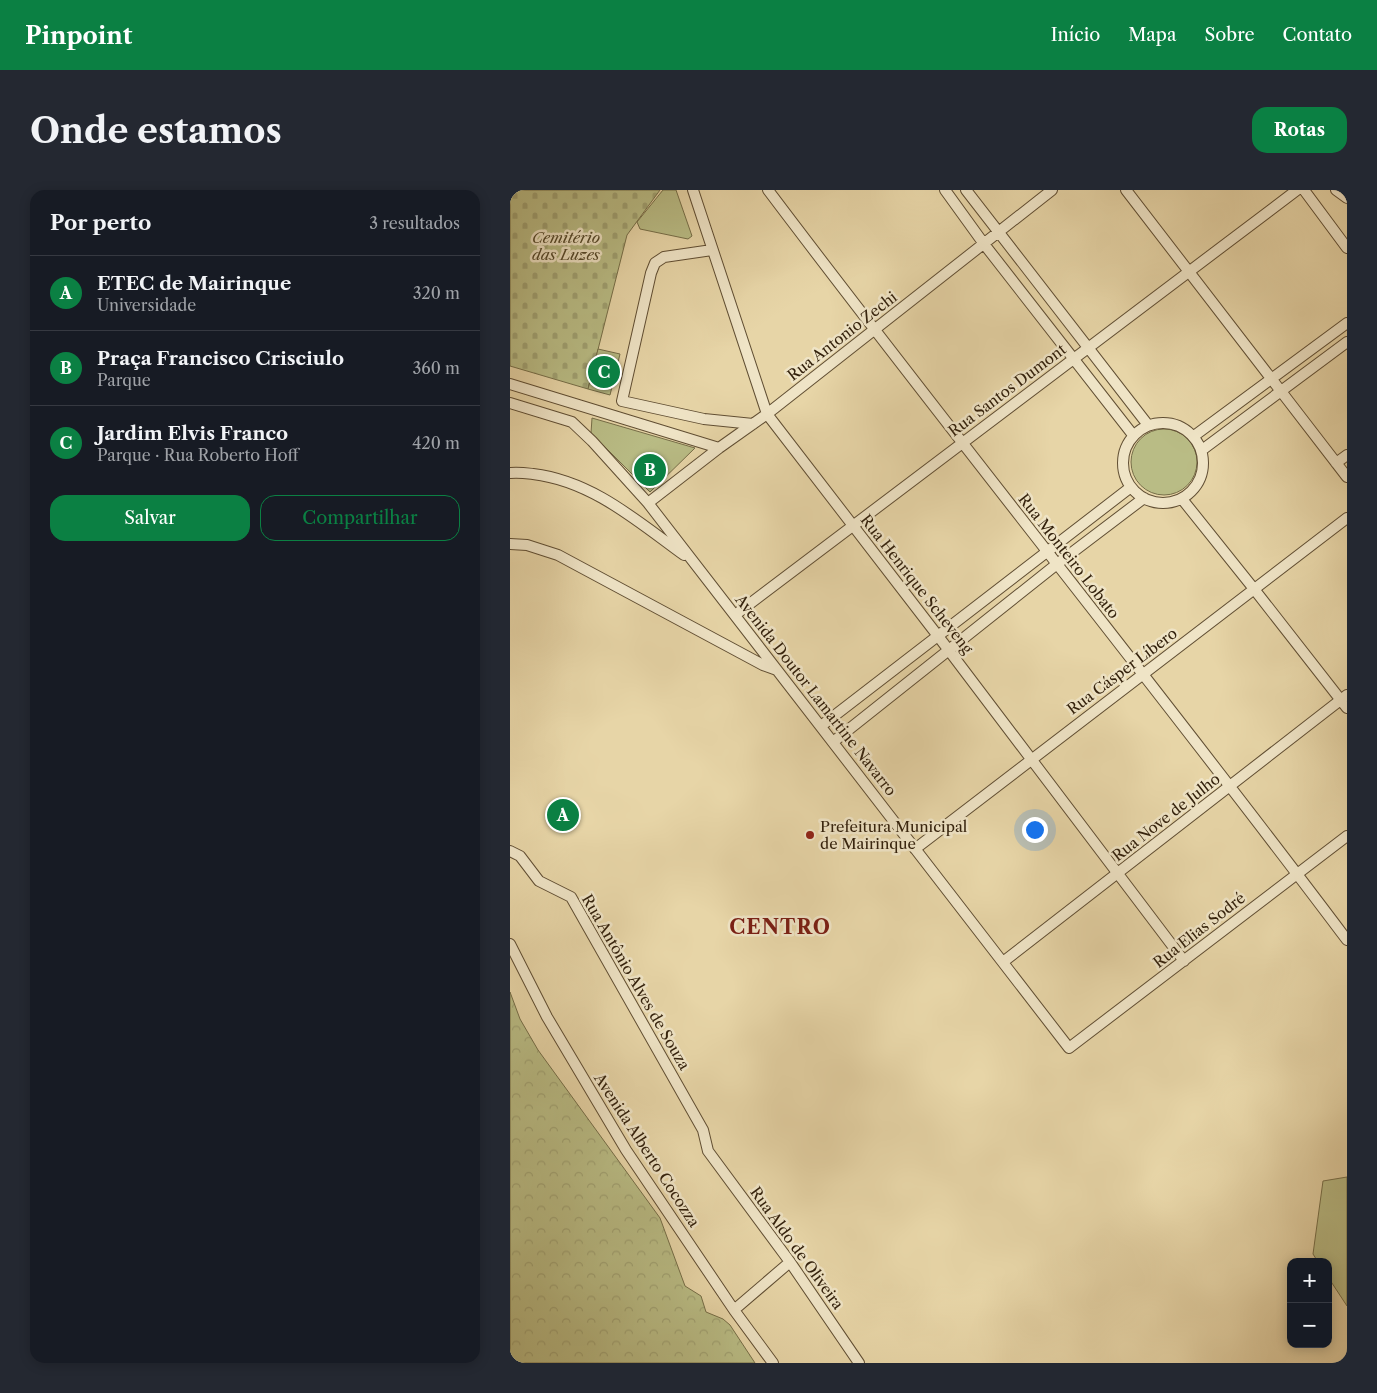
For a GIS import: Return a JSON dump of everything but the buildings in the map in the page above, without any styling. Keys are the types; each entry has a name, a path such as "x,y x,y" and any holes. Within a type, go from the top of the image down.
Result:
{"street":[{"name":"Rua Henrique Scheveng","path":"693,190 767,414 949,650 1184,961"},
{"name":"Rua Monteiro Lobato","path":"768,190 874,330 1230,786 1347,940"},
{"path":"945,190 984,244 1133,435"},
{"path":"966,190 1148,425"},
{"name":"Rua Antonio Zechi","path":"648,503 719,448 767,414 1052,190"},
{"path":"1126,190 1347,477"},
{"name":"Rua Santos Dumont","path":"735,615 1297,190"},
{"path":"1304,190 1347,248"},
{"path":"1336,190 1347,198"},
{"path":"712,250 664,257 656,263 651,273 622,401 704,419 752,424"},
{"path":"1194,436 1347,323"},
{"path":"1202,450 1345,347"},
{"path":"510,384 719,448"},
{"name":"Avenida Doutor Lamartine Navarro","path":"510,402 572,422 592,441 648,503 1069,1048"},
{"path":"1173,423 1188,430 1202,450 1204,461 1203,473 1191,492 1182,499 1170,503 1156,503 1144,498 1131,487 1124,474 1123,460 1126,447 1133,435 1148,425 1173,423"},
{"path":"1336,463 1347,455"},
{"path":"510,473 549,476 582,486 609,500 695,563"},
{"path":"821,726 1131,487"},
{"path":"833,742 1057,564 1144,498"},
{"path":"1182,499 1345,701"},
{"name":"Rua Cásper Líbero","path":"915,849 1347,518"},
{"path":"510,544 527,545 558,555 763,665 777,670"},
{"name":"Rua Nove de Julho","path":"1003,962 1230,786 1345,701"},
{"name":"Rua Elias Sodré","path":"1069,1048 1347,836"},
{"name":"Rua Antônio Alves de Souza","path":"510,851 520,856 539,881 571,897 703,1130 708,1151"},
{"name":"Avenida Alberto Cocozza","path":"510,944 547,1016 626,1150 734,1310 773,1363"},
{"name":"Rua Aldo de Oliveira","path":"708,1151 790,1262 860,1363"},
{"path":"734,1310 790,1262"}],"green space":[{"name":"Cemitério das Luzes","path":"510,190 660,190 627,235 588,389 510,366"},
{"path":"663,190 676,190 692,236 688,239 640,229 637,222"},
{"path":"598,349 620,354 610,395 588,389"},
{"path":"592,418 695,448 650,492 591,433"},
{"path":"1164,429 1177,431 1187,439 1195,449 1197,462 1195,475 1187,485 1177,493 1164,495 1151,493 1141,485 1133,475 1131,462 1133,449 1141,439 1151,431"},
{"path":"510,992 520,1019 538,1050 660,1218 685,1286 701,1296 706,1312 723,1319 730,1325 755,1363 510,1363"},
{"path":"1347,1177 1347,1306 1332,1283 1332,1258 1316,1258 1313,1254 1323,1181"}],"place":[{"name":"Jardim Elvis Franco","path":"604,372"},
{"name":"Praça Francisco Crisciulo","path":"650,470"},
{"name":"ETEC de Mairinque","path":"563,815"},
{"name":"Prefeitura Municipal de Mairinque","path":"810,835"}],"district":[{"name":"CENTRO","path":"780,927"}]}
